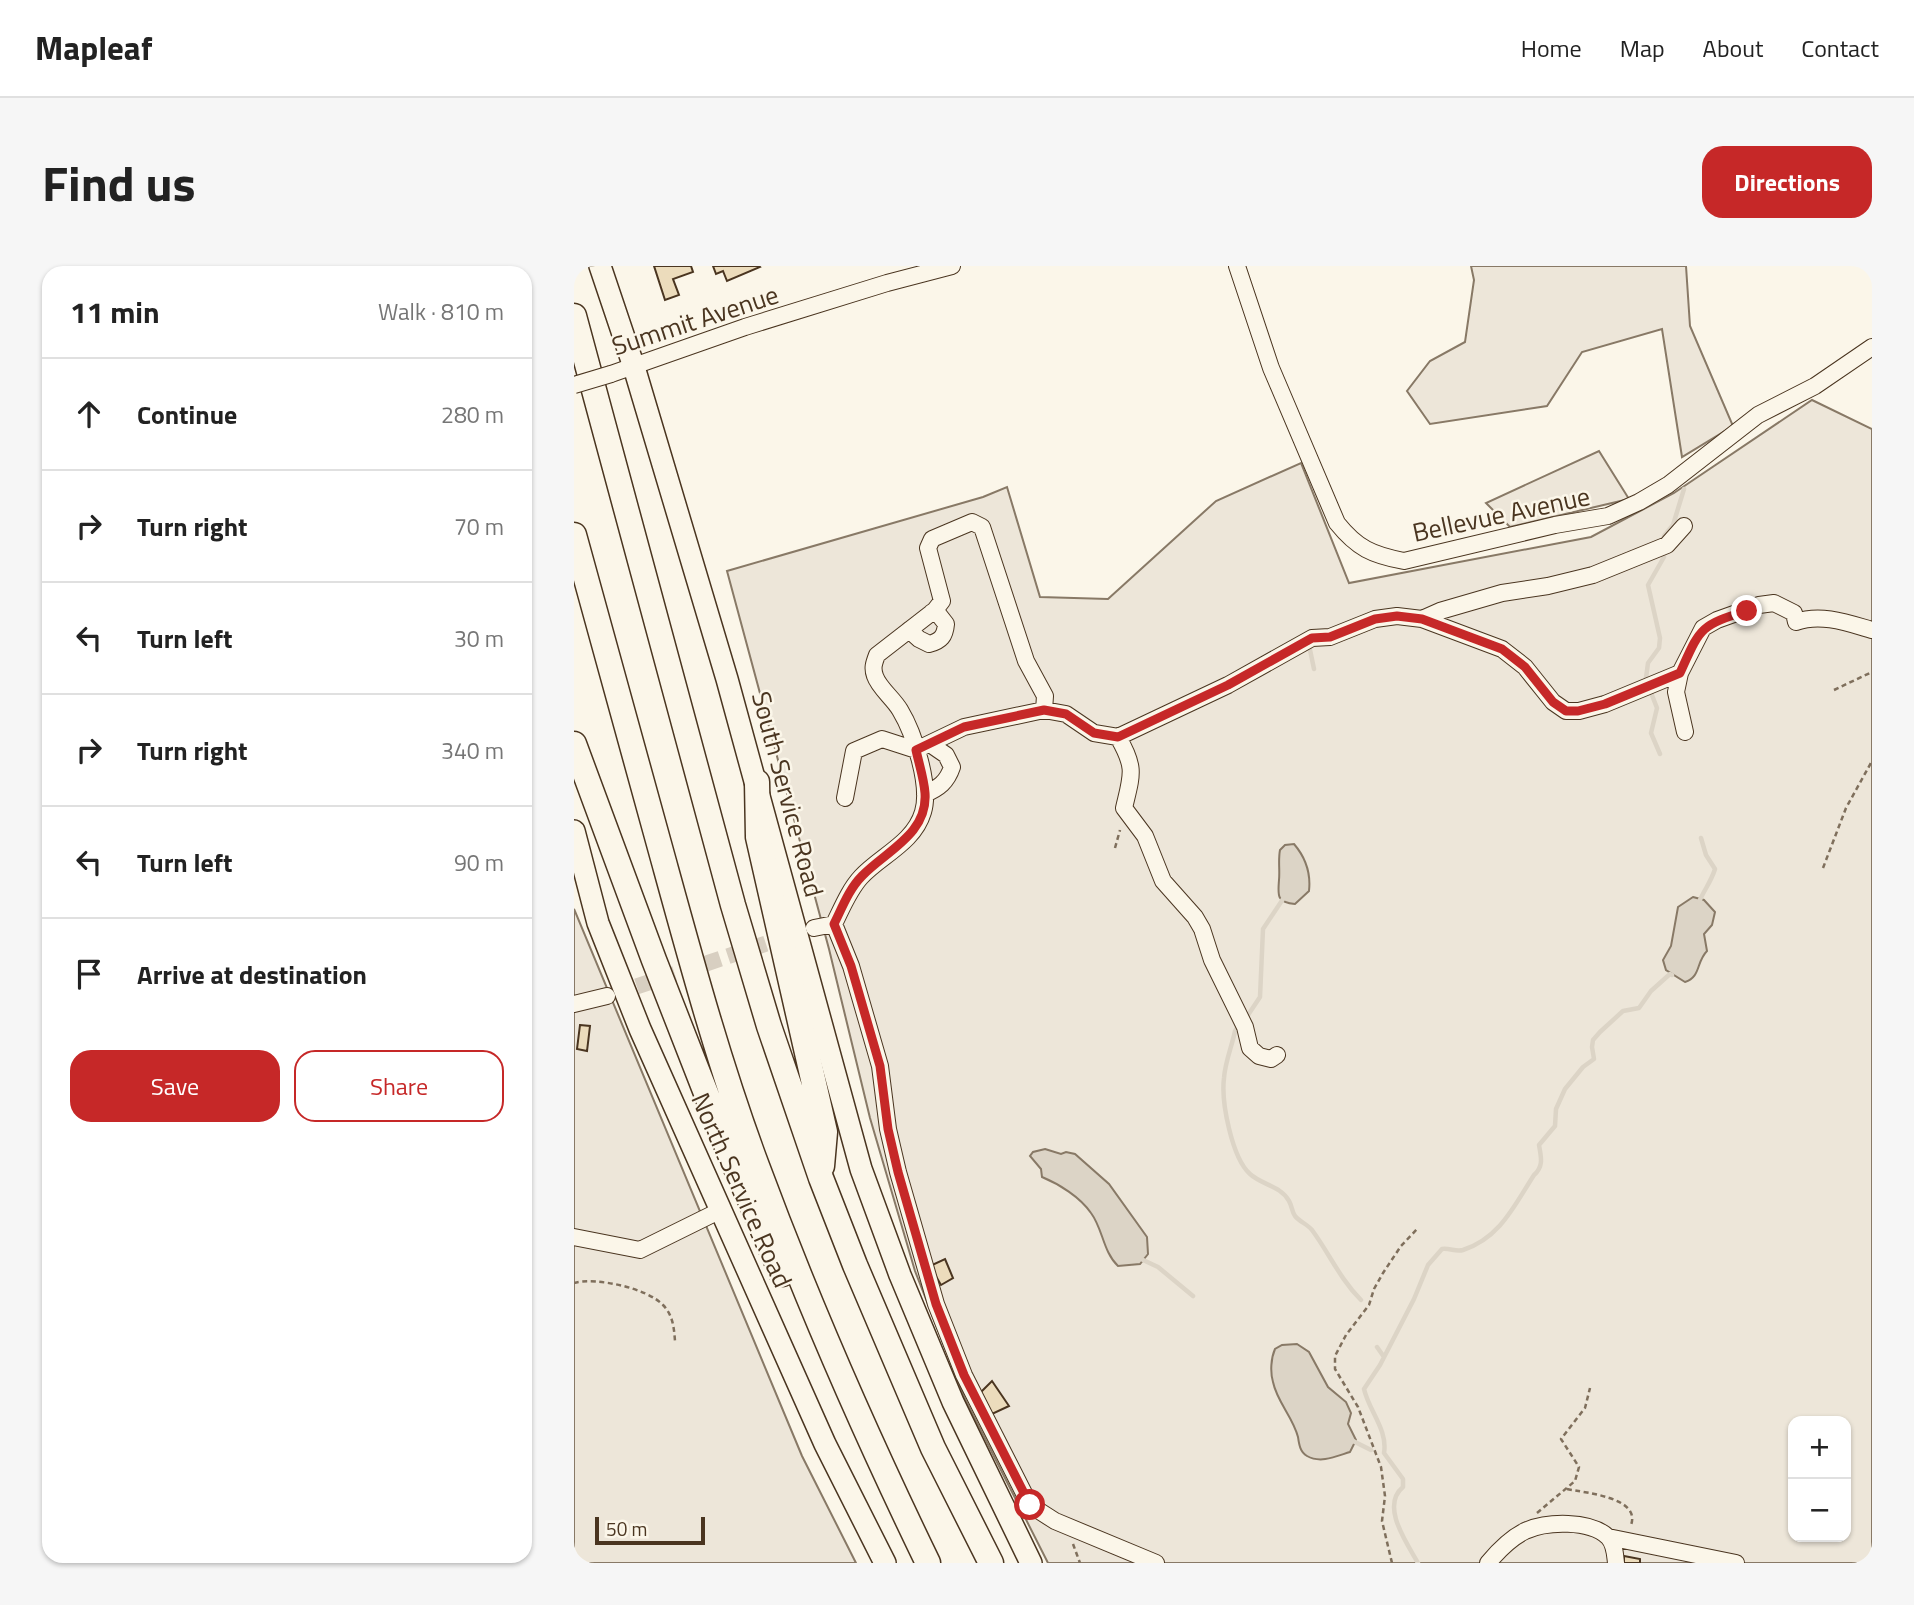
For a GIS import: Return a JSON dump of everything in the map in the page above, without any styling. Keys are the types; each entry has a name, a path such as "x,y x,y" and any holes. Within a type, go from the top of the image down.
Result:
{"highway":[{"path":"574,316 733,905 769,1026 821,1178 916,1409 991,1563"},
{"path":"574,535 681,922 748,1139 800,1277 887,1477"},
{"path":"574,744 654,960 729,1152 778,1267 887,1477 928,1563"},
{"path":"757,782 758,837 825,1132 821,1178"}],"main road":[{"name":"South Service Road","path":"600,266 634,367 757,782 861,1169 900,1275 953,1402 1031,1563"},
{"name":"North Service Road","path":"574,831 603,935 640,1030 825,1444 885,1563"}],"street":[{"name":"Summit Avenue","path":"574,385 634,367 745,327 952,266"},
{"name":"Bellevue Avenue","path":"1237,266 1271,368 1337,523 1352,542 1379,556 1404,561 1555,525 1608,516 1639,502 1668,485 1758,415 1815,386 1872,347"},
{"path":"1044,710 1045,696 1026,662 982,527 972,522 932,539 929,548 942,600 932,612 877,656 873,666 875,678 899,708 923,747 923,812 915,829 861,877 847,897 834,924 851,966 880,1066 888,1129 905,1199 936,1304 964,1375 1030,1505 1055,1521 1156,1563"},
{"path":"1422,619 1502,593 1593,575 1667,545 1684,526"},
{"path":"1685,732 1676,692 1680,673 1703,628 1717,620 1759,605 1774,603 1794,613 1796,622 1805,619 1836,619 1872,630"},
{"path":"909,630 929,644 939,641 945,632 946,624 939,615 932,612"},
{"path":"923,747 964,727 1044,710 1066,714 1094,733 1118,737 1228,685 1312,638 1330,637 1375,619 1397,616 1422,619 1502,649 1525,667 1553,702 1566,711 1578,711 1605,704 1680,673"},
{"path":"1118,737 1127,753 1132,774 1124,808 1145,836 1163,881 1195,916 1212,960 1245,1027 1250,1048 1259,1056 1271,1059 1277,1055"},
{"path":"845,798 854,751 882,739 923,747 946,755 952,767 948,779 937,789 925,794"},
{"path":"814,928 834,924"},
{"path":"574,1004 607,996"},
{"path":"574,1237 640,1250 721,1210"},
{"path":"1488,1563 1525,1531 1568,1522 1616,1539 1736,1563"},
{"path":"1616,1539 1616,1563"}],"path":[{"path":"1834,690 1872,672"},
{"path":"1823,868 1846,808 1872,761"},
{"path":"1392,1563 1382,1521 1385,1496 1381,1467 1358,1407 1335,1369 1335,1356 1346,1335 1369,1305 1383,1273 1401,1246 1418,1228"},
{"path":"574,1283 586,1279 638,1290 652,1297 664,1306 674,1322 675,1341"},
{"path":"1525,1531 1540,1508 1575,1481 1579,1467 1561,1439 1585,1408 1590,1388"},
{"path":"1565,1489 1619,1500 1631,1511 1633,1521 1616,1539"}],"shaded area":[{"path":"1471,266 1686,266 1690,326 1733,426 1682,457 1662,329 1582,352 1547,406 1430,424 1407,391 1430,361 1465,342 1474,280"},
{"path":"1812,400 1872,429 1872,1563 1048,1563 965,1399 915,1271 870,1118 829,949 727,571 983,497 1007,487 1040,597 1108,599 1216,501 1301,463 1349,583 1591,537 1674,493"},
{"path":"1599,451 1629,499 1510,527 1486,503"},
{"path":"1294,844 1307,866 1309,878 1309,891 1295,904 1284,902 1278,890 1280,850 1285,845"},
{"path":"1693,897 1704,900 1715,912 1712,925 1704,934 1707,951 1694,977 1685,982 1666,970 1663,960 1671,946 1678,907"},
{"path":"574,909 802,1456 856,1563 574,1563"},
{"path":"1045,1149 1061,1154 1075,1154 1109,1184 1147,1237 1148,1254 1140,1264 1118,1266 1109,1254 1095,1219 1086,1207 1069,1192 1042,1177 1041,1169 1030,1156 1033,1152"},
{"path":"1297,1344 1309,1352 1328,1387 1346,1402 1351,1413 1348,1424 1356,1440 1350,1452 1318,1459 1307,1456 1301,1450 1296,1430 1275,1389 1271,1370 1275,1349 1282,1345"}],"building":[{"path":"654,266 691,266 693,272 673,279 679,295 665,300"},
{"path":"713,266 760,267 727,281 723,271 716,274"},
{"path":"580,1025 590,1026 587,1051 577,1049"},
{"path":"945,1259 953,1278 941,1285 930,1266"},
{"path":"992,1381 1009,1406 992,1414 980,1393"},
{"path":"1624,1556 1640,1559 1640,1563 1624,1563"}],"waterway":[{"path":"1664,536 1673,525 1684,489"},
{"path":"1646,678 1648,663 1659,648 1660,638 1648,585 1664,557"},
{"path":"1309,645 1314,669"},
{"path":"1650,690 1657,708 1651,733 1660,754"},
{"path":"1699,902 1715,869 1706,855 1701,838"},
{"path":"1246,1018 1260,997 1263,929 1285,896"},
{"path":"1418,1563 1402,1535 1395,1514 1394,1504 1403,1487 1403,1479 1384,1453 1381,1428 1364,1389 1380,1365 1428,1265 1442,1249 1463,1250 1487,1238 1513,1209 1539,1168 1539,1145 1555,1126 1556,1109 1565,1089 1583,1067 1594,1059 1593,1040 1623,1011 1639,1008 1651,991 1672,975"},
{"path":"1239,1024 1227,1060 1224,1088 1226,1115 1238,1156 1250,1174 1286,1196 1295,1216 1312,1230 1361,1300"},
{"path":"1143,1260 1158,1267 1193,1296"},
{"path":"1377,1347 1384,1357"},
{"path":"1353,1441 1371,1450"}],"tunnel":[{"path":"614,994 789,936"}],"route":[{"path":"1030,1505 964,1375 936,1304 898,1172 888,1129 880,1066 851,966 834,924 847,897 861,877 915,829 923,812 925,794 916,750 964,727 1044,710 1066,714 1094,733 1118,737 1228,685 1312,638 1330,637 1375,619 1397,616 1422,619 1502,649 1525,667 1553,702 1566,711 1578,711 1605,704 1680,673 1703,628 1717,620 1747,611"}]}
